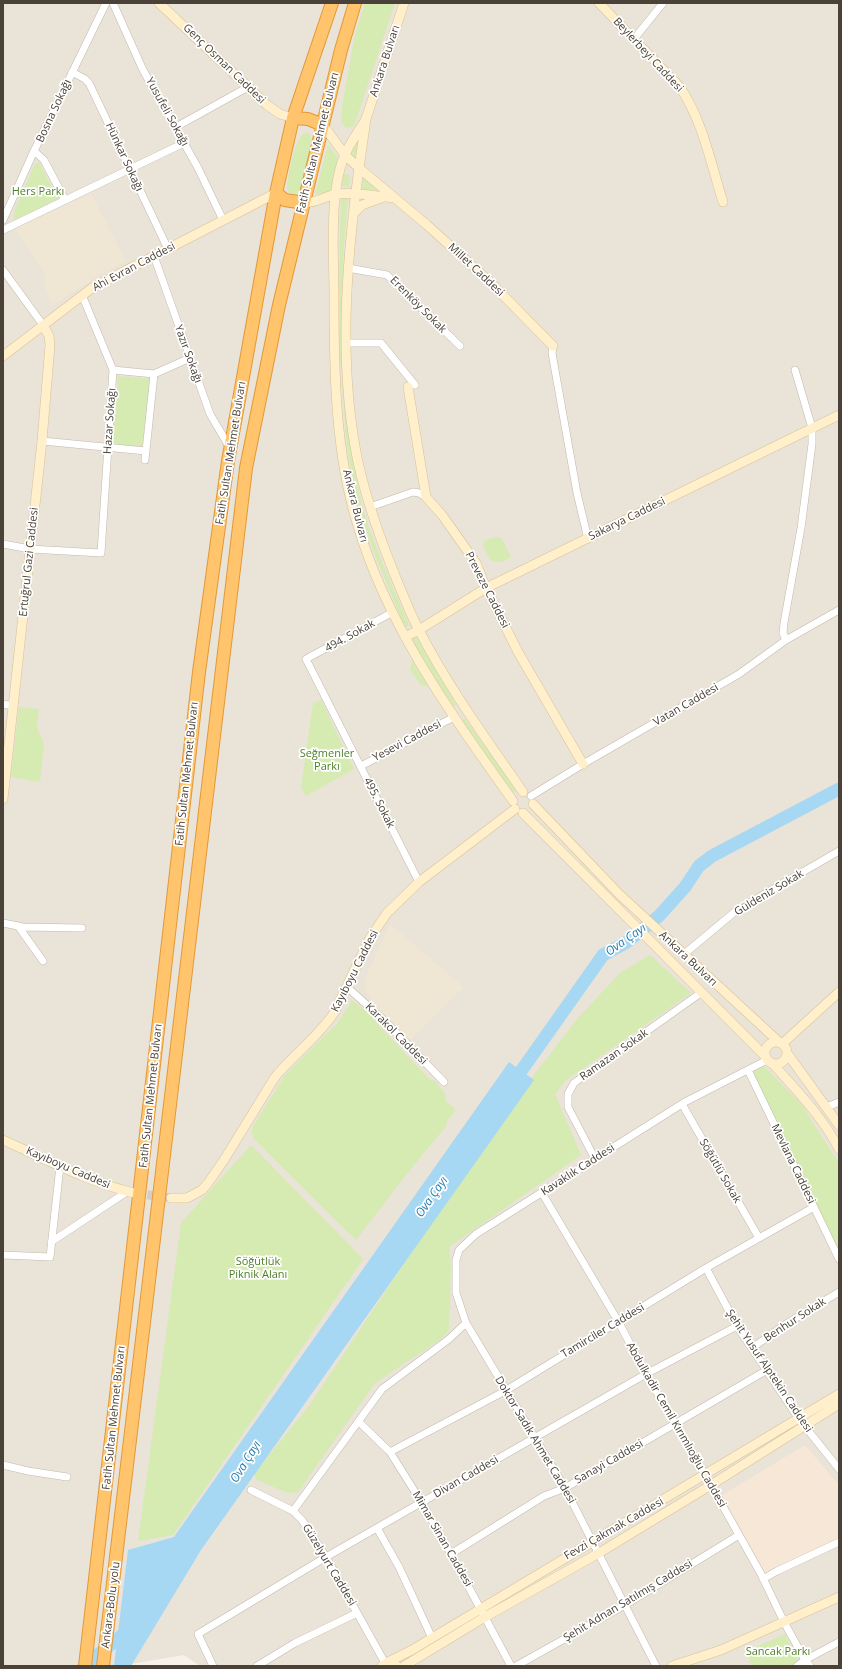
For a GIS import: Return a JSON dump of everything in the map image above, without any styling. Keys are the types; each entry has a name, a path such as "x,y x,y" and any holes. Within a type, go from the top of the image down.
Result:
{"highway":[{"name":"Fatih Sultan Mehmet Bulvarı","path":"99,1556 199,672 230,448 276,193 293,118 332,3"},
{"name":"Fatih Sultan Mehmet Bulvarı","path":"119,1544 246,468 279,305 341,50 355,3"},
{"path":"293,118 308,119 323,126"},
{"path":"276,193 285,200 304,203"},
{"name":"Ankara-Bolu yolu","path":"104,1666 119,1544"},
{"name":"Ankara-Bolu yolu","path":"85,1666 99,1556"}],"main road":[{"name":"Genç Osman Caddesi","path":"159,3 273,110 293,118"},
{"name":"Ankara Bulvarı","path":"404,3 366,119 355,193 346,284 348,380 356,450 370,507 394,573 419,630 434,659 467,710 529,798 619,894 683,955 785,1047 787,1053 827,1107 839,1126"},
{"name":"Beylerbeyi Caddesi","path":"599,3 684,93 700,128 723,202"},
{"name":"Ankara Bulvarı","path":"366,119 345,155 335,195 334,348 344,468 350,498 361,536 393,612 405,637 454,717 517,808 662,954 702,992 768,1060 813,1108 839,1149"},
{"path":"323,126 345,155 359,168"},
{"name":"Millet Caddesi","path":"359,168 488,280 553,346"},
{"name":"Ahi Evran Caddesi","path":"3,356 82,295 103,282 276,193"},
{"path":"304,203 314,202 335,195 355,193 395,198"},
{"path":"353,214 362,205 383,197"},
{"name":"Ertuğrul Gazi Caddesi","path":"3,799 42,441 50,345 49,336 43,326"},
{"path":"412,386 426,497"},
{"name":"Sakarya Caddesi","path":"405,637 419,630 486,588 839,415"},
{"name":"Preveze Caddesi","path":"426,497 442,515 472,558 518,652 583,764"},
{"path":"454,717 467,710"},
{"path":"518,794 529,798 530,809 517,808 518,794"},
{"name":"Kayıboyu Caddesi","path":"171,1198 186,1198 202,1190 208,1183 275,1077 286,1064 328,1024 339,1005 370,938 397,902 419,882 517,808"},
{"path":"787,1053 782,1062 768,1060 766,1049 768,1045 775,1042 780,1043 839,992"},
{"name":"Kayıboyu Caddesi","path":"3,1140 101,1183 131,1192"},
{"name":"Fevzi Çakmak Caddesi","path":"404,1666 711,1485 802,1422 839,1394"},
{"name":"Fevzi Çakmak Caddesi","path":"388,1664 592,1541 706,1475 802,1422 839,1404"},
{"path":"672,1666 721,1650 839,1597"}],"street":[{"name":"Bosna Sokağı","path":"3,220 34,151 106,3"},
{"name":"Yusufeli Sokağı","path":"113,3 143,70 176,127 223,220"},
{"path":"634,39 663,3"},
{"name":"Hünkar Sokağı","path":"72,72 89,83 129,170 168,249"},
{"path":"176,127 248,87"},
{"path":"3,230 184,143"},
{"path":"34,151 44,160 65,200"},
{"name":"Yazır Sokağı","path":"154,256 210,414 230,448"},
{"name":"Erenköy Sokak","path":"348,268 388,275 460,346"},
{"path":"3,270 43,326"},
{"name":"Hazar Sokağı","path":"30,549 101,553 113,370 82,295"},
{"path":"347,344 381,342 412,386"},
{"path":"553,346 552,353 577,493 588,539"},
{"path":"113,370 154,374 190,358"},
{"path":"786,640 783,633 784,623 801,528 812,444 812,428 795,370"},
{"path":"145,460 154,374"},
{"path":"42,441 146,451"},
{"path":"370,507 413,492 419,493 426,497"},
{"path":"3,544 30,549"},
{"name":"Vatan Caddesi","path":"529,798 583,764 739,674 786,640 839,610"},
{"name":"494. Sokak","path":"306,659 393,612"},
{"name":"495. Sokak","path":"306,659 419,882"},
{"path":"3,704 13,706"},
{"name":"Yesevi Caddesi","path":"360,766 454,717"},
{"name":"Güldeniz Sokak","path":"683,955 737,910 839,852"},
{"path":"3,923 18,926 82,928"},
{"path":"18,926 43,961"},
{"name":"Karakol Caddesi","path":"347,987 388,1024 444,1082"},
{"name":"Ramazan Sokak","path":"594,1159 568,1107 568,1094 574,1083 702,992"},
{"name":"Kavaklık Caddesi","path":"466,1324 456,1293 456,1260 459,1250 476,1234 682,1104 768,1060"},
{"name":"Mevlana Caddesi","path":"748,1070 839,1259"},
{"path":"827,1107 839,1102"},
{"name":"Söğütlü Sokak","path":"682,1104 759,1238"},
{"path":"3,1255 50,1257 60,1166"},
{"path":"51,1242 131,1192"},
{"name":"Abdulkadir Cemil Kırımlıoğlu Caddesi","path":"542,1193 618,1321 646,1374 706,1475 763,1579 784,1622 805,1660 810,1666"},
{"name":"Tamirciler Caddesi","path":"390,1452 505,1390 706,1268 814,1207"},
{"name":"Şehit Yusuf Alptekin Caddesi","path":"706,1268 737,1326 802,1422 839,1470"},
{"name":"Benhur Sokak","path":"752,1348 783,1326 839,1292"},
{"path":"293,1511 382,1389 449,1339 466,1324"},
{"name":"Doktor Sadık Ahmet Caddesi","path":"466,1324 505,1390 536,1437 565,1488 656,1666"},
{"name":"Divan Caddesi","path":"213,1666 198,1634 326,1557 646,1374 737,1326"},
{"name":"Sanayi Caddesi","path":"451,1554 544,1496 565,1488 767,1370"},
{"name":"Mimar Sinan Caddesi","path":"359,1422 390,1452 422,1503 486,1617 511,1666"},
{"path":"3,1465 28,1471 67,1477"},
{"name":"Güzelyurt Caddesi","path":"250,1490 293,1511 302,1520 326,1557 357,1613 388,1664"},
{"path":"377,1528 399,1567 432,1638"},
{"name":"Şehit Adnan Satılmış Caddesi","path":"516,1666 625,1605 739,1535"},
{"path":"763,1579 839,1542"},
{"path":"257,1666 295,1644 357,1613"},
{"path":"797,1666 805,1660 839,1642"}],"shaded area":[{"path":"3,3 839,3 839,1666 200,1666 184,1655 119,1666 3,1666"},
{"path":"91,193 126,261 100,275 52,306 44,284 46,277 15,229"},
{"path":"390,924 464,987 408,1042 369,997 365,989 368,971"},
{"path":"805,1445 839,1485 839,1545 769,1580 722,1495"}],"green space":[{"path":"365,3 395,3 354,126 347,128 341,123 342,107 355,34"},
{"path":"304,133 309,133 311,145 310,154 300,191 297,195 293,195 287,191 288,178 294,151 297,143"},
{"path":"356,142 359,142 355,159 350,153"},
{"path":"328,145 336,155 338,161 331,192 315,194"},
{"name":"Hers Parkı","path":"35,164 40,164 58,199 15,220 15,209"},
{"path":"344,174 350,175 349,187 342,186"},
{"path":"364,178 378,188 377,191 362,189"},
{"path":"341,197 348,198 342,290 344,359 349,431 364,512 379,555 409,625 405,627 372,548 358,504 349,460 338,327"},
{"path":"118,376 150,379 142,447 112,444"},
{"path":"499,537 502,539 511,557 502,562 491,561 483,546 484,541"},
{"path":"416,637 456,705 452,707 412,639"},
{"path":"412,661 428,686 421,685 410,669"},
{"name":"Seğmenler Parkı","path":"321,700 354,769 306,796 301,787 313,703"},
{"path":"19,707 39,709 37,728 44,744 40,782 11,777"},
{"path":"465,719 516,790 513,792 462,721"},
{"path":"650,955 691,993 565,1081 555,1094 581,1155 449,1247 451,1265 449,1330 441,1339 375,1383 298,1492 288,1493 257,1480 254,1474 309,1406 464,1174 526,1085 579,1017 620,973"},
{"path":"352,1000 366,1011 428,1078 435,1081 445,1094 445,1100 456,1110 446,1122 447,1125 405,1176 356,1240 254,1139 252,1132 252,1128 285,1075 337,1024"},
{"path":"764,1066 801,1104 839,1163 839,1252 748,1070"},
{"name":"Söğütlük Piknik Alanı","path":"251,1145 363,1259 173,1535 138,1541 181,1223"},
{"name":"Sancak Parkı","path":"785,1634 798,1661 792,1666 751,1666 747,1651"}],"water":[{"path":"509,1062 534,1080 201,1550 131,1666 114,1666 128,1550 174,1537"}],"waterway":[{"name":"Ova Çayı","path":"512,1084 603,955 627,942 659,916 685,887 699,866 712,856 839,789"},
{"name":"Ova Çayı","path":"84,1666 131,1628"}],"tunnel":[{"path":"134,1193 171,1198"}]}
